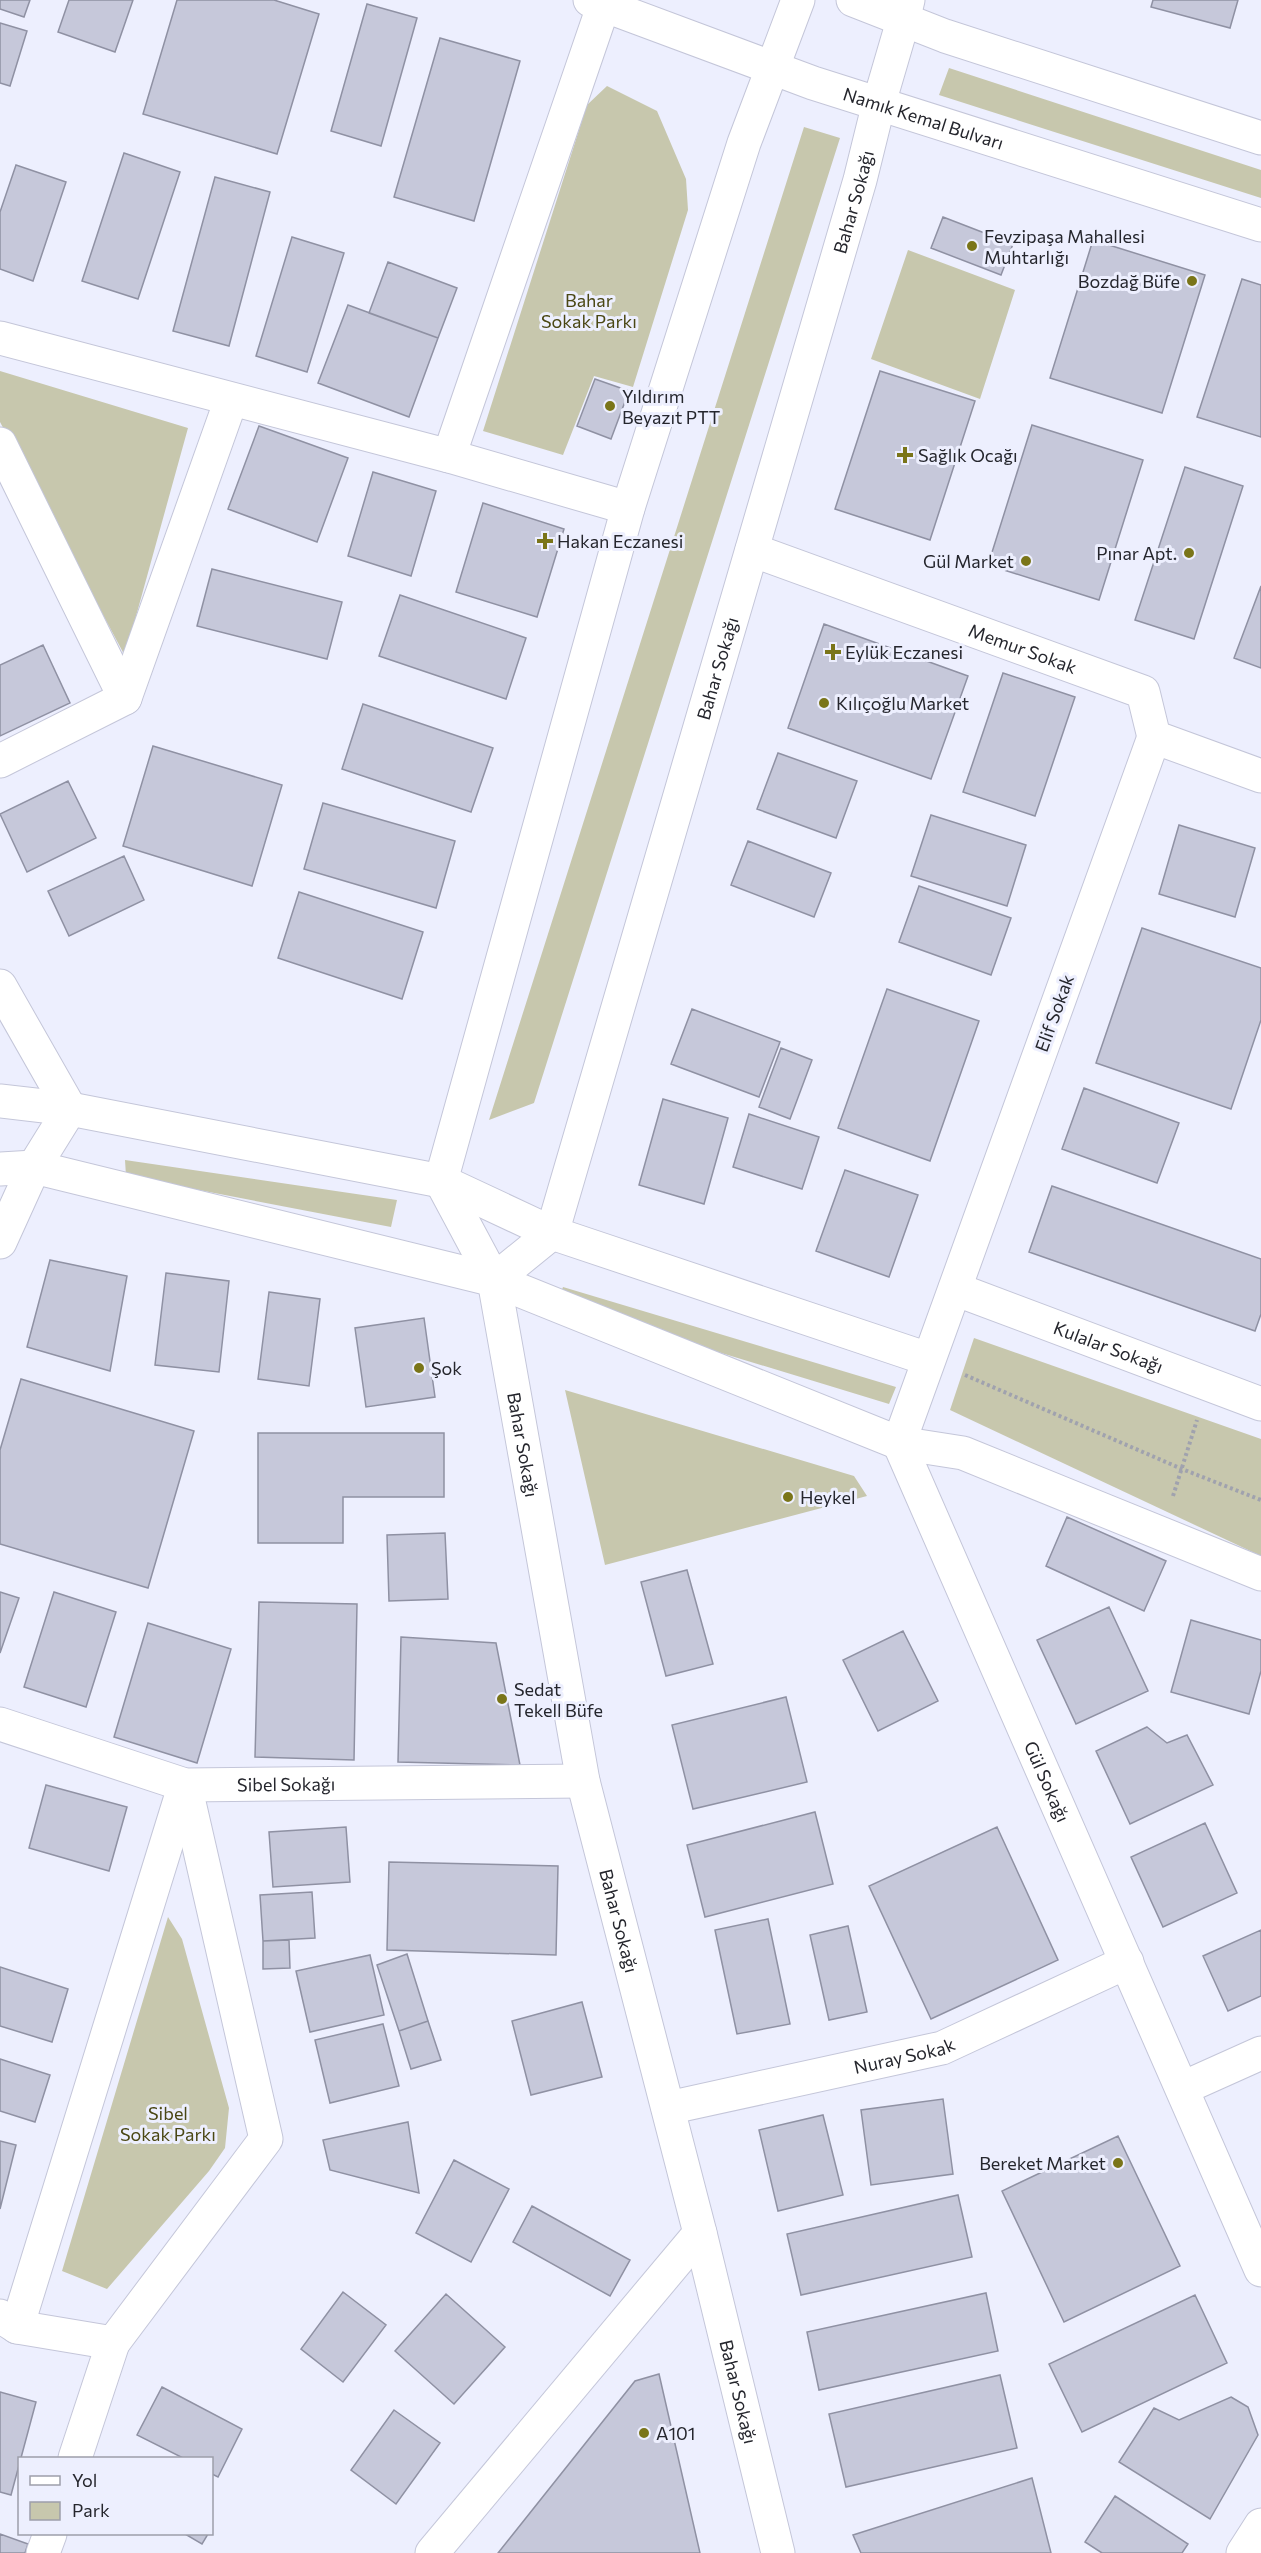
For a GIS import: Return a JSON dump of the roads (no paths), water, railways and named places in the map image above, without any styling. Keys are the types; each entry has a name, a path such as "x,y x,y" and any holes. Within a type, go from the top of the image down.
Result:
{"street":[{"path":"441,1181 628,508 744,143 798,0"},
{"path":"853,0 906,10 1261,138"},
{"path":"449,456 597,2"},
{"name":"Namık Kemal Bulvarı","path":"597,2 772,69 1261,225"},
{"name":"Bahar Sokağı","path":"552,1233 857,191 906,10"},
{"path":"0,338 449,456 628,508"},
{"path":"0,761 125,698 231,400"},
{"path":"0,444 125,698"},
{"name":"Memur Sokak","path":"752,550 1143,692 1154,737"},
{"path":"1154,737 1261,776"},
{"name":"Elif Sokak","path":"955,1288 1154,737"},
{"path":"0,986 70,1109"},
{"path":"0,1101 70,1109 441,1181 552,1233 928,1359"},
{"path":"0,1242 34,1167 70,1109"},
{"path":"0,1169 34,1167 494,1280 899,1443 963,1454 1261,1574"},
{"name":"Bahar Sokağı","path":"441,1181 494,1280 583,1781 700,2234 778,2553"},
{"path":"494,1280 552,1233"},
{"path":"899,1443 955,1288"},
{"name":"Kulalar Sokağı","path":"955,1288 1261,1404"},
{"name":"Gül Sokağı","path":"899,1443 1261,2270"},
{"name":"Sibel Sokağı","path":"0,1724 185,1785 583,1781"},
{"path":"113,2343 9,2322 185,1785"},
{"path":"75,2457 113,2343 266,2139 185,1785"},
{"name":"Nuray Sokak","path":"668,2108 942,2048 1127,1962"},
{"path":"1183,2088 1261,2053"},
{"path":"432,2553 700,2234"},
{"path":"1244,2553 1261,2524"},
{"path":"44,2553 50,2535"}],"place":[{"name":"Fevzipaşa Mahallesi Muhtarlığı","path":"972,246"},
{"name":"Bozdağ Büfe","path":"1192,281"},
{"name":"Yıldırım Beyazıt PTT","path":"610,406"},
{"name":"Sağlık Ocağı","path":"905,455"},
{"name":"Hakan Eczanesi","path":"545,541"},
{"name":"Pınar Apt.","path":"1189,553"},
{"name":"Gül Market","path":"1026,561"},
{"name":"Eylük Eczanesi","path":"833,652"},
{"name":"Kılıçoğlu Market","path":"824,703"},
{"name":"Şok","path":"419,1368"},
{"name":"Heykel","path":"788,1497"},
{"name":"Sedat Tekell Büfe","path":"502,1699"},
{"name":"Bereket Market","path":"1118,2163"},
{"name":"A101","path":"644,2433"}],"park label":[{"name":"Bahar Sokak Parkı","path":"589,310"},
{"name":"Sibel Sokak Parkı","path":"168,2123"}]}
